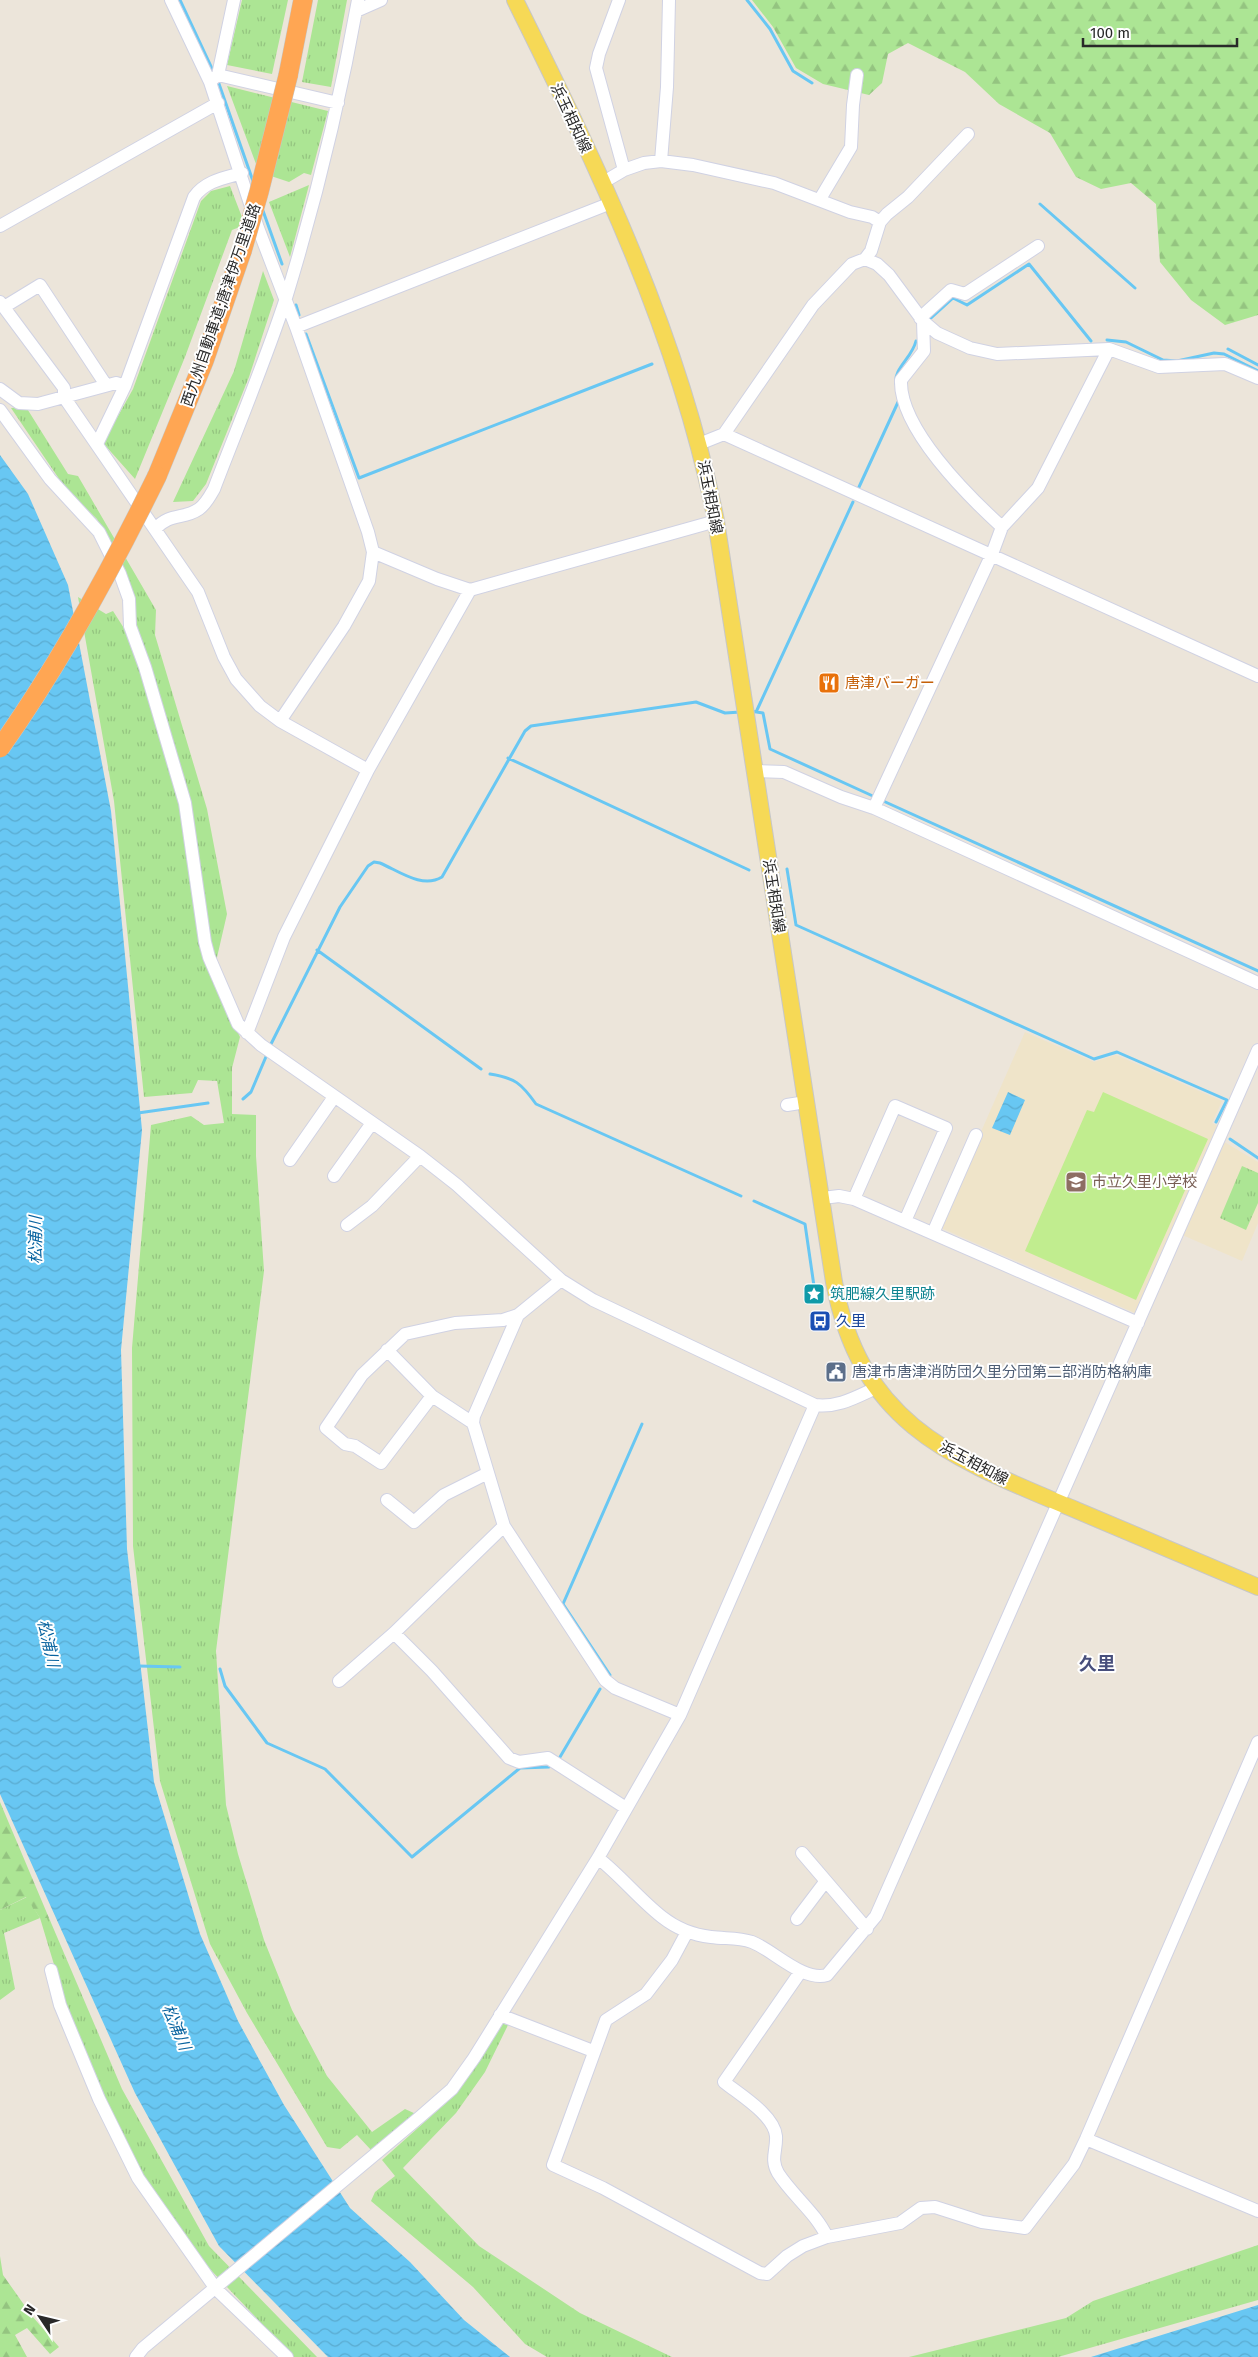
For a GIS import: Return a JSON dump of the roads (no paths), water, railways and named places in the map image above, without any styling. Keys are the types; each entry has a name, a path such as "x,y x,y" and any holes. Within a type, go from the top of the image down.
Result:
{"highway":[{"name":"西九州自動車道;唐津伊万里道路","path":"0,748 52,670 124,544 157,476 204,361 242,251 259,192 288,76 303,0"}],"main road":[{"name":"浜玉相知線","path":"515,0 602,183 655,308 699,444 716,521 806,1102 842,1318 855,1353 876,1388 909,1423 951,1454 1058,1503 1258,1587"}],"street":[{"path":"172,0 214,78 218,103 242,173 258,228 296,327 368,532 373,552 369,581 344,626 280,721"},
{"path":"214,78 234,0"},
{"path":"155,529 169,517 187,514 200,508 214,489 285,300 312,211 338,104 357,6 381,0"},
{"path":"620,0 599,54 596,68 624,170"},
{"path":"661,161 669,0"},
{"path":"820,199 851,147 857,75"},
{"path":"214,78 338,104"},
{"path":"0,226 218,103"},
{"path":"699,444 724,434 812,305 852,264 865,259 872,251 880,222 908,197 968,134"},
{"path":"602,183 624,170 644,163 661,161 693,165 774,183 850,212 872,217 880,222"},
{"path":"97,444 125,386 194,197 199,189 208,183 242,173"},
{"path":"296,327 610,203"},
{"path":"921,319 951,290 965,294 1038,246"},
{"path":"865,259 876,264 889,275 921,319 937,333 970,348 997,354 1110,349 1159,367 1225,364 1258,378"},
{"path":"106,386 40,285 2,304 64,388 64,397 198,592 224,657 236,679 260,706 280,721 368,770"},
{"path":"921,319 924,351 901,380 914,429 983,509 1002,527"},
{"path":"876,803 992,554 1002,527 1038,488 1110,349"},
{"path":"0,388 19,403 38,404 116,382 125,386"},
{"path":"0,410 50,479 99,532 120,574 129,599 130,626 145,667 185,803 205,942 238,1024 262,1045 420,1156 457,1185 561,1280 593,1300 815,1406 827,1407 841,1404 876,1388"},
{"path":"724,434 1258,676"},
{"path":"373,552 437,579 470,590 716,521"},
{"path":"247,1033 284,937 368,770 470,590"},
{"path":"755,770 784,772 841,798 876,803 1258,983"},
{"path":"598,1858 615,1871 663,1917 687,1932 711,1938 735,1938 753,1943 815,1976 827,1974 867,1929 876,1916 1258,1050"},
{"path":"290,1160 334,1096"},
{"path":"787,1105 806,1102"},
{"path":"854,1199 895,1106 946,1128 905,1221"},
{"path":"334,1176 372,1123"},
{"path":"933,1233 976,1135"},
{"path":"347,1225 372,1206 420,1156"},
{"path":"823,1198 839,1196 854,1199 1138,1323"},
{"path":"432,1396 381,1463 355,1446 345,1444 326,1428 362,1375 405,1334 455,1323 502,1320 518,1315 561,1280"},
{"path":"518,1315 474,1416 473,1423 504,1526 605,1680 615,1688 680,1714"},
{"path":"387,1350 432,1396 473,1423"},
{"path":"136,2357 143,2348 362,2167 452,2089 598,1858 680,1714 815,1406"},
{"path":"387,1500 414,1522 444,1495 488,1474"},
{"path":"339,1681 394,1633 504,1526"},
{"path":"394,1633 432,1671 509,1758 519,1762 548,1758 626,1808"},
{"path":"687,1932 672,1960 646,1994 606,2020 593,2050 553,2165 603,2188 760,2273 767,2274 787,2256 803,2246 827,2237 900,2223 921,2208 935,2207 982,2222 1025,2228 1074,2164 1086,2139 1258,1742"},
{"path":"802,1853 867,1929"},
{"path":"797,1919 825,1882"},
{"path":"51,1970 60,2004 92,2082 138,2178 219,2286 287,2357"},
{"path":"801,1970 724,2082 768,2117 774,2125 776,2138 773,2158 775,2167 788,2188 823,2228 827,2237"},
{"path":"500,2015 593,2050"},
{"path":"1086,2139 1258,2211"}],"water":[{"name":"松浦川","path":"0,455 28,494 68,585 111,811 142,1130 121,1350 127,1549 154,1782 200,1934 238,2021 284,2105 350,2208 410,2262 464,2320 510,2357 328,2357 219,2246 135,2093 0,1794"},
{"path":"1008,1092 1025,1100 1010,1135 992,1128"},
{"path":"1258,2305 1258,2357 1091,2357"}],"waterway":[{"path":"180,0 214,73"},
{"path":"747,0 770,29 793,71 812,83"},
{"path":"218,81 254,184"},
{"path":"1040,204 1135,288"},
{"path":"262,208 282,264"},
{"path":"931,318 953,298 967,305 1029,264 1091,341"},
{"path":"296,305 299,315"},
{"path":"306,334 359,478 652,364"},
{"path":"1107,340 1126,342 1163,360 1177,361 1214,353 1224,354 1258,371"},
{"path":"896,384 897,373 911,353 916,341"},
{"path":"1228,349 1258,365"},
{"path":"859,487 899,400"},
{"path":"757,710 853,502"},
{"path":"270,1046 340,907 368,866 374,862 380,863 419,880 427,881 442,877 525,731 531,726 696,702 725,713 741,712"},
{"path":"750,711 763,713 770,749 875,797"},
{"path":"508,758 749,870"},
{"path":"881,800 1258,971"},
{"path":"787,869 796,925 1094,1059 1117,1052 1227,1100 1216,1122"},
{"path":"317,950 481,1069"},
{"path":"243,1099 251,1092 268,1052"},
{"path":"490,1074 506,1077 517,1083 536,1104 741,1196"},
{"path":"138,1113 208,1103"},
{"path":"1230,1139 1258,1158"},
{"path":"754,1201 805,1224 814,1286"},
{"path":"610,1675 563,1604 642,1424"},
{"path":"138,1666 180,1667"},
{"path":"220,1669 225,1686 267,1743 325,1769 412,1857 520,1768 549,1767"},
{"path":"560,1757 600,1689"}],"place":[{"name":"唐津バーガー","path":"829,683"},
{"name":"市立久里小学校","path":"1076,1182"},
{"name":"筑肥線久里駅跡","path":"814,1294"},
{"name":"久里","path":"820,1321"},
{"name":"唐津市唐津消防団久里分団第二部消防格納庫","path":"836,1372"}],"district":[{"name":"久里","path":"1097,1664"}]}
